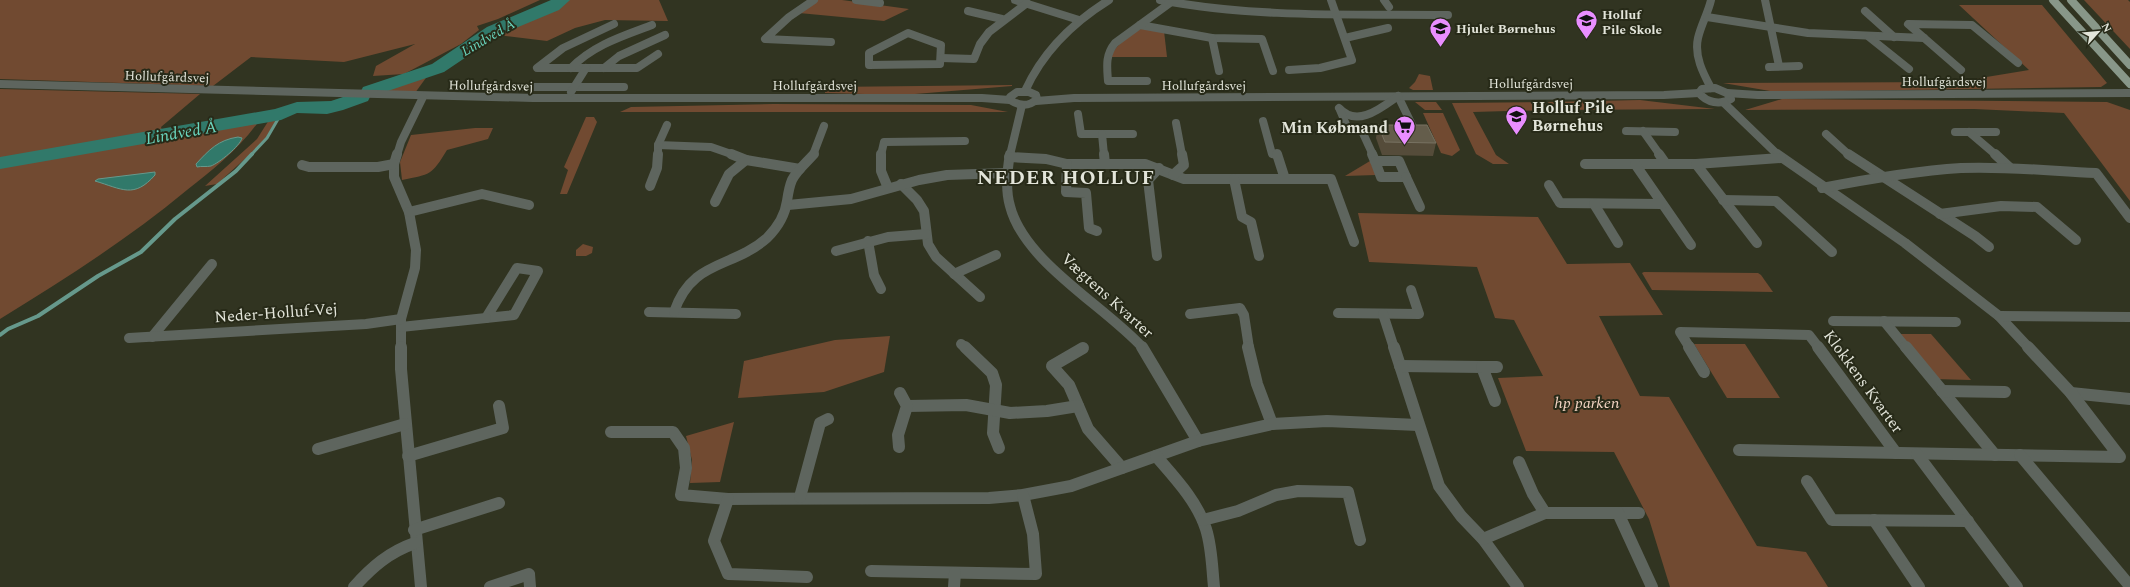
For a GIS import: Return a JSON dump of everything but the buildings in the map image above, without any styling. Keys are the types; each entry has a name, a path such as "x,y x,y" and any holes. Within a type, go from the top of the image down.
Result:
{"main road":[{"path":"2053,0 2130,84"},
{"path":"2071,0 2130,65"}],"street":[{"path":"814,0 789,16 765,38 831,42"},
{"path":"856,0 880,3"},
{"path":"1015,0 1079,20"},
{"path":"1038,6 1047,0"},
{"path":"1011,98 1025,91 1045,55 1059,37 1079,20 1109,0"},
{"path":"1160,0 1173,1 1201,8 1257,13 1448,15"},
{"path":"1289,70 1320,68 1352,60 1331,0"},
{"path":"1384,0 1389,7"},
{"path":"1711,0 1707,18 1698,38 1697,49 1700,67 1711,88 1727,97"},
{"path":"1765,0 1779,66"},
{"path":"1148,81 1108,81 1106,55 1109,48 1173,1"},
{"path":"941,58 974,59 979,46 1002,19 1027,3"},
{"path":"968,11 1002,19"},
{"path":"1865,11 1894,37"},
{"path":"1707,18 1808,34 1924,38"},
{"path":"614,24 558,50 543,60 536,68 637,68 658,54"},
{"path":"1961,70 1908,24 1972,25 2018,62"},
{"path":"571,68 577,60 590,51 652,25"},
{"path":"1140,25 1212,38 1262,39 1273,71"},
{"path":"1345,38 1388,28"},
{"path":"908,33 941,45 941,58 940,64 868,65 869,53 908,33"},
{"path":"604,68 618,56 665,35"},
{"path":"1869,37 1909,69"},
{"path":"1212,38 1219,71"},
{"path":"2006,53 2019,53"},
{"path":"1769,67 1799,66"},
{"path":"567,98 586,68"},
{"name":"Hollufgårdsvej","path":"0,84 423,97 1011,98"},
{"path":"495,87 624,87"},
{"path":"1701,95 1702,89 1711,88"},
{"path":"1025,91 1036,98"},
{"name":"Hollufgårdsvej","path":"1036,98 1664,95 1727,97 1758,95 2130,93"},
{"path":"1335,97 1340,110 1348,129 1414,129 1398,96 1374,114 1350,116 1340,110"},
{"path":"421,587 415,536 401,369 401,323 416,268 416,250 409,212 394,178 394,164 401,142 423,97"},
{"name":"Klokkens Kvarter","path":"1727,97 1781,158 1822,188 1905,243 1999,316 2071,393 2120,457 1739,450"},
{"path":"1011,98 1022,105 1036,98"},
{"name":"Vægtens Kvarter","path":"1022,105 1006,173 1007,196 1015,221 1031,245 1044,260 1142,347 1198,441"},
{"path":"1078,114 1082,134 1133,134"},
{"path":"1263,121 1272,154 1277,154 1285,179"},
{"path":"1173,175 1184,165 1176,123"},
{"path":"650,186 657,168 658,145 667,125"},
{"path":"674,312 680,295 697,277 715,265 752,248 776,228 788,205 790,185 800,169 814,154 824,126"},
{"path":"1361,129 1381,177 1406,177"},
{"path":"1626,131 1675,132"},
{"path":"1642,132 1666,164"},
{"path":"1955,132 1996,132"},
{"path":"1969,132 2010,168"},
{"path":"1102,134 1105,164"},
{"path":"1826,134 1844,152 1975,236 1989,247"},
{"path":"888,188 881,176 879,165 884,142 965,141"},
{"path":"658,145 711,147 746,160 800,169"},
{"path":"1009,157 1046,159 1067,164 1145,164 1159,168 1184,179 1331,179 1354,242"},
{"path":"1585,164 1696,164 1781,158"},
{"path":"715,202 729,174 746,160"},
{"path":"1375,161 1399,161 1420,207"},
{"path":"302,165 309,167 378,167 394,164"},
{"path":"1067,164 1066,192 1086,193 1089,228 1097,231"},
{"path":"1635,164 1691,245"},
{"path":"1696,164 1756,243"},
{"path":"1156,256 1148,180 1159,168"},
{"path":"1822,188 1881,176 1945,169 2010,168 2096,173 2130,218"},
{"path":"788,205 851,199 901,184 947,175 1006,173"},
{"path":"1234,179 1242,216 1251,222 1259,256"},
{"path":"901,184 924,211 928,244 936,257 980,297"},
{"path":"1549,185 1560,203 1662,204"},
{"path":"409,212 482,194 529,205"},
{"path":"1723,200 1776,201 1792,218 1820,238 1832,252"},
{"path":"1594,204 1618,243"},
{"path":"1940,214 2000,206 2037,207 2076,240"},
{"path":"836,251 868,241 926,234"},
{"path":"868,241 874,275 881,289"},
{"path":"954,274 996,255"},
{"path":"152,337 212,264"},
{"name":"Neder-Holluf-Vej","path":"129,338 486,318 514,315 538,271 517,268 486,318"},
{"path":"1338,314 1419,314 1411,290"},
{"path":"1190,314 1240,308 1244,315 1250,365 1259,397 1272,424"},
{"path":"649,312 736,314"},
{"path":"1383,314 1439,486 1461,516 1483,539 1511,575 1518,587"},
{"path":"1999,316 2130,317"},
{"name":"Klokkens Kvarter","path":"1833,321 1956,322"},
{"path":"1884,321 1995,455"},
{"name":"Klokkens Kvarter","path":"1704,372 1680,332 1809,334 1896,454"},
{"path":"961,344 983,363 992,374 996,385 993,433 999,448"},
{"path":"1083,348 1052,366 1069,385 1088,429 1122,468"},
{"path":"1400,366 1497,367"},
{"path":"1482,367 1495,401"},
{"path":"1942,391 2005,392"},
{"path":"899,447 898,435 907,406 900,393"},
{"path":"2071,393 2130,399"},
{"path":"907,406 966,404 994,411 1010,413 1047,411 1078,406"},
{"path":"408,456 503,428 499,406"},
{"path":"800,497 820,423 828,419"},
{"path":"611,432 673,432 684,448 686,468 681,495 728,499 800,497 989,498 1023,495 1072,486 1198,441 1272,424 1327,421 1418,425"},
{"path":"318,449 405,424"},
{"path":"1918,454 2017,587"},
{"path":"2020,455 2130,586"},
{"path":"1156,456 1181,486 1203,520 1211,550 1214,587"},
{"path":"1520,462 1533,494 1545,513"},
{"path":"1807,481 1832,520 1968,521"},
{"path":"1203,520 1238,511 1276,495 1298,491 1348,492 1360,540"},
{"path":"871,570 955,574 1036,574 1035,539 1031,518 1023,495"},
{"path":"728,499 714,541 728,574 807,577"},
{"path":"354,587 373,565 415,536 499,503"},
{"path":"1483,539 1545,513 1639,513"},
{"path":"1618,513 1652,587"},
{"path":"1874,520 1919,587"},
{"path":"490,587 529,574 530,587"},
{"path":"954,587 955,574"}],"green space":[{"path":"0,0 540,0 498,19 477,26 479,30 461,44 404,74 373,76 376,66 415,44 344,62 251,57 213,86 0,79"},
{"path":"566,0 659,0 668,21 605,20 575,28 547,41 497,35"},
{"path":"817,0 842,0 909,9 884,21 799,13"},
{"path":"2084,0 2128,0 2130,2 2130,49"},
{"path":"1959,5 2042,5 2107,83 2101,87 1776,92 1723,83 1956,82 2029,70"},
{"path":"1146,27 1164,31 1167,57 1110,57 1125,39 1140,29"},
{"path":"1419,74 1430,76 1433,90 1413,90 1409,88 1415,82"},
{"path":"428,75 415,93 373,91"},
{"path":"1012,85 903,95 825,93 825,89 829,87"},
{"path":"0,89 200,94 161,127 164,137 259,121 243,141 226,158 165,208 96,258 0,319"},
{"path":"1782,99 2107,102 2130,110 2130,201 2064,113 1974,109 1745,110"},
{"path":"1640,100 1715,109 1553,110 1548,102"},
{"path":"1415,102 1436,102 1442,110 1425,110"},
{"path":"1544,102 1549,110 1473,112 1496,155 1509,164 1493,164 1476,154 1452,103"},
{"path":"773,104 971,105 1008,112 620,112 631,107"},
{"path":"1423,113 1443,113 1460,150 1452,156 1441,153"},
{"path":"586,117 594,117 597,122 567,194 560,194 568,170 564,167"},
{"path":"277,119 266,138 247,157 217,184 205,186 257,139 269,120"},
{"path":"475,128 493,128 488,139 447,150 437,165 425,175 402,180 400,162 411,135"},
{"path":"1370,161 1376,175 1345,176"},
{"name":"hp parken","path":"1358,213 1538,217 1567,264 1630,263 1663,315 1599,316 1640,396 1669,397 1757,546 1806,552 1828,587 1670,587 1649,519 1614,452 1526,451 1498,378 1543,376 1514,320 1495,318 1477,267 1369,262"},
{"path":"583,244 593,247 592,253 586,256 576,256 576,250"},
{"path":"1642,273 1758,273 1773,292 1652,290"},
{"path":"1895,334 1931,334 1971,380 1934,379"},
{"path":"890,336 884,372 824,392 738,398 744,361 835,340"},
{"path":"1694,344 1745,344 1780,398 1727,398"},
{"path":"734,422 720,482 690,483 692,460 686,436"}],"water":[{"path":"231,138 242,138 233,150 224,158 211,166 197,167 196,164 214,146"},
{"path":"155,172 155,175 148,182 134,190 120,189 95,181 98,179"}],"waterway":[{"name":"Lindved Å","path":"370,91 438,68 493,31 553,6 562,0"},
{"name":"Lindved Å","path":"0,163 281,114 291,109 303,107 327,108 344,104 361,97"},
{"path":"251,155 267,138 281,114"},
{"path":"0,335 8,329 38,316 98,276 141,252 175,219 236,171 252,154"}],"place":[{"name":"Holluf Pile Skole","path":"1586,40"},
{"name":"Hjulet Børnehus","path":"1440,48"},
{"name":"Holluf Pile Børnehus","path":"1516,136"},
{"name":"Min Købmand","path":"1404,146"}],"district":[{"name":"NEDER HOLLUF","path":"1066,177"}]}
